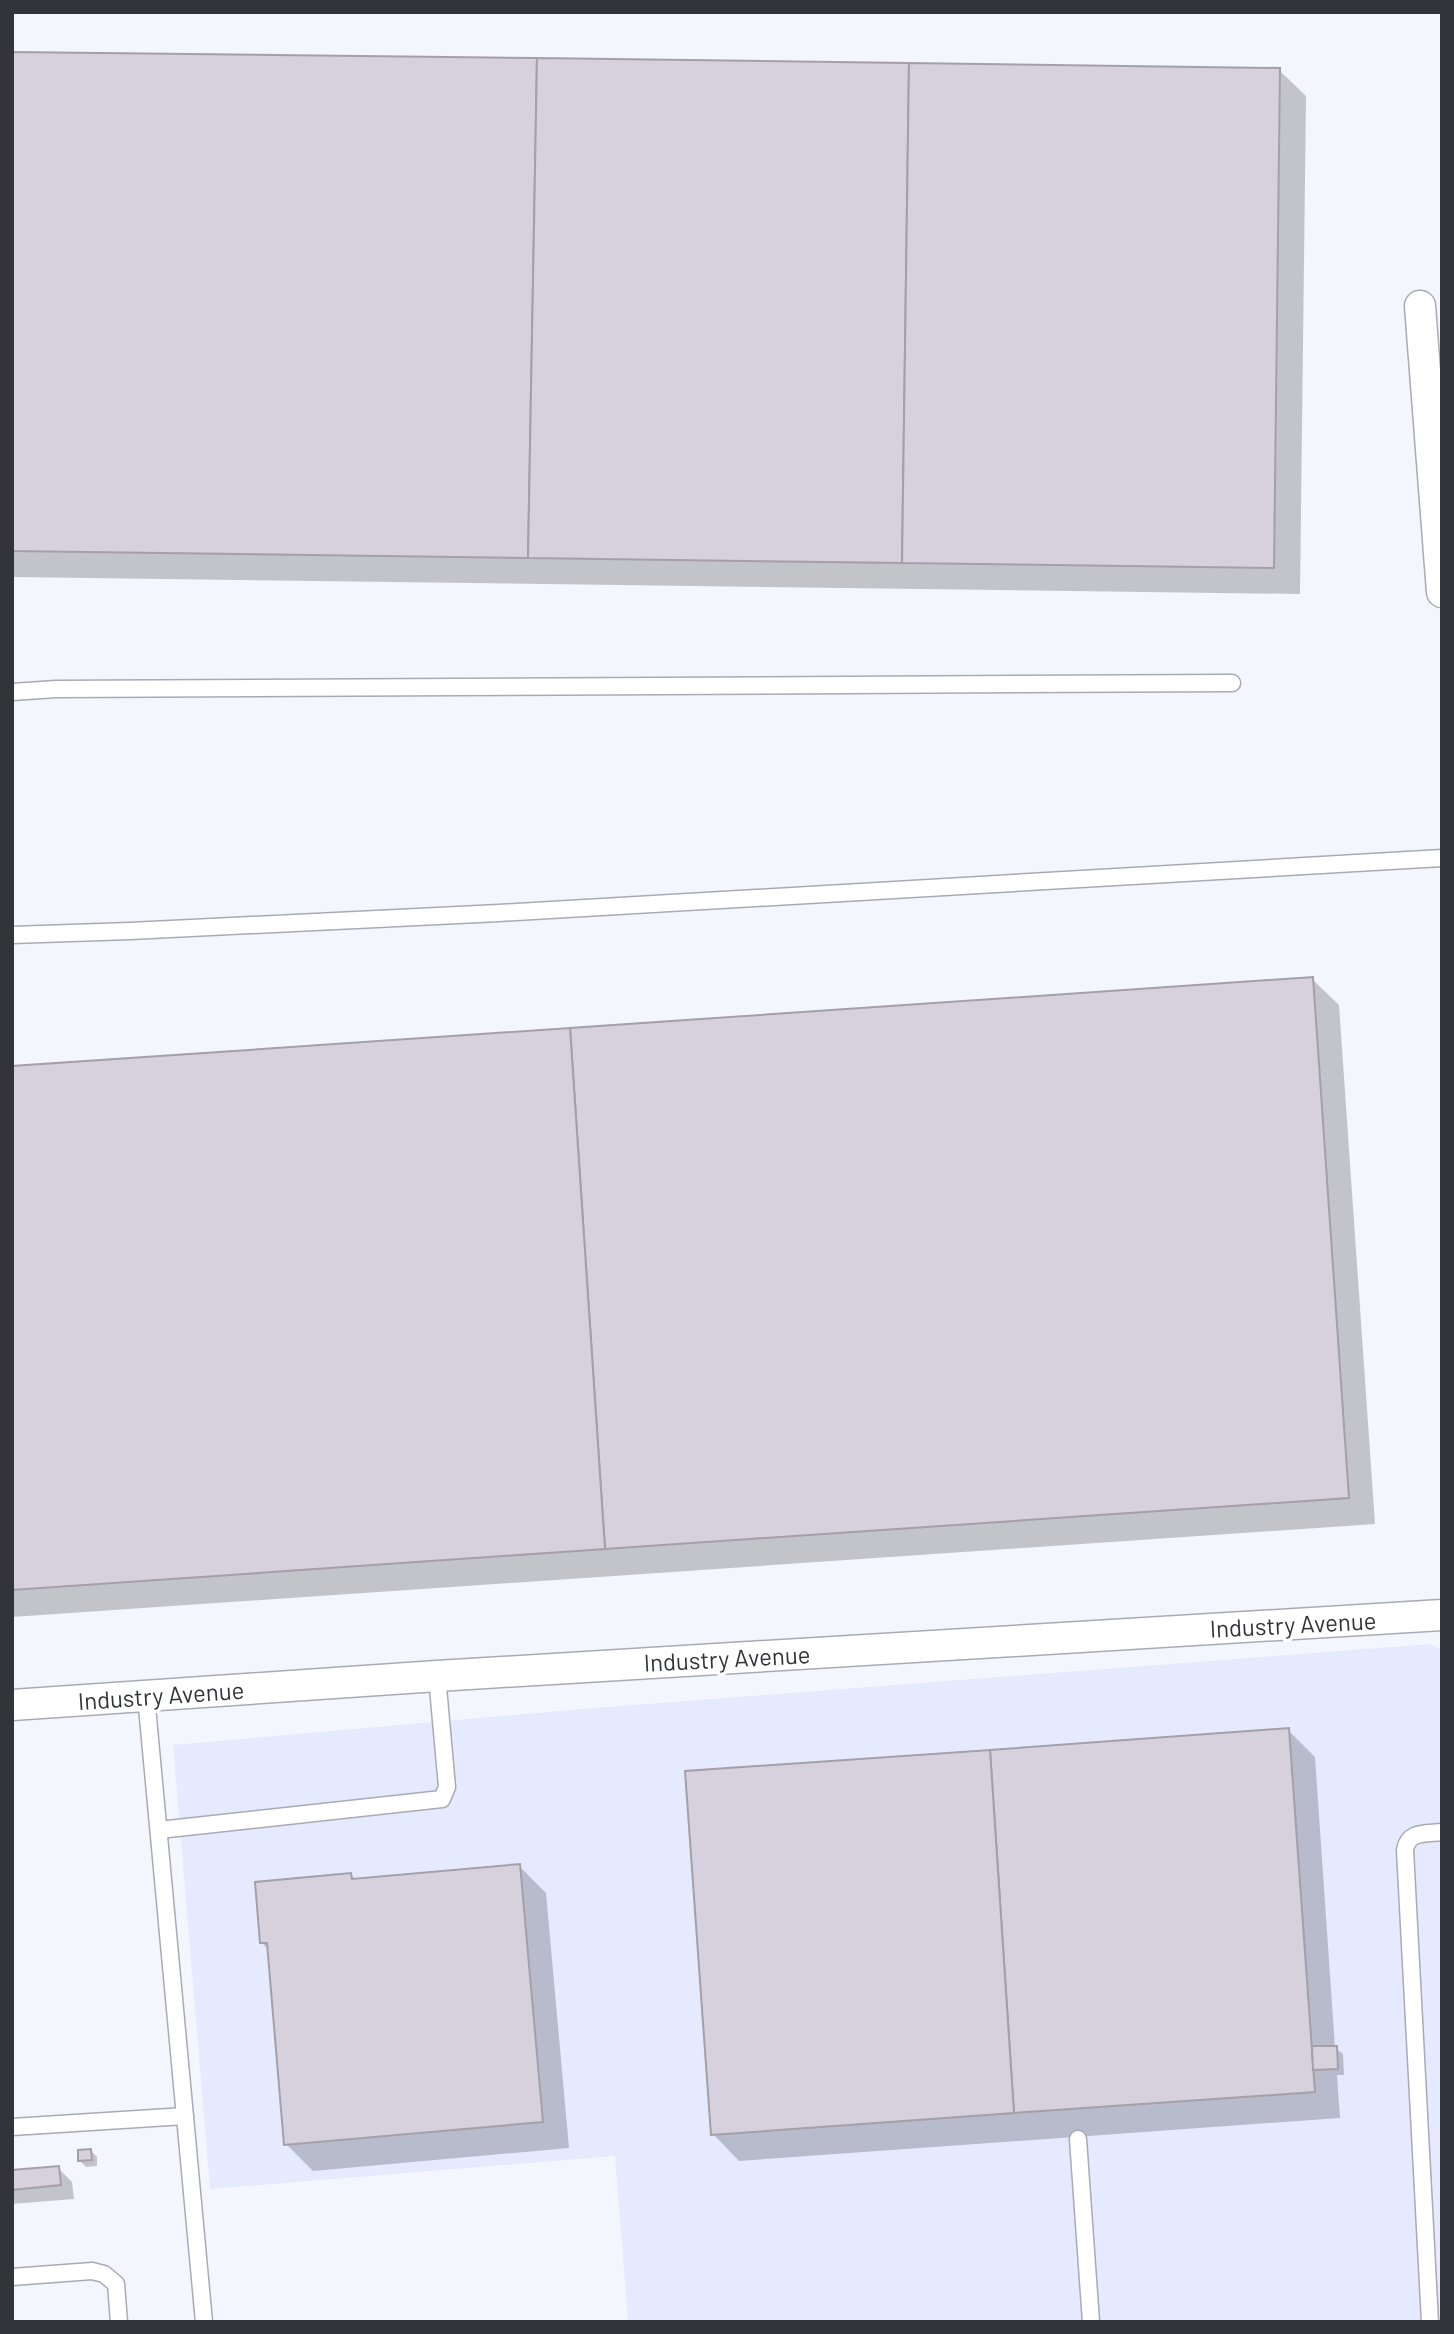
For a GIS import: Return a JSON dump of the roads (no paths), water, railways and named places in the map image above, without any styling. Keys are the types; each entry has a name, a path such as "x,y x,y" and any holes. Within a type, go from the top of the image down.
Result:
{"street":[{"path":"1420,306 1433,355 1441,585"},
{"name":"Industry Avenue","path":"12,1705 438,1676 1442,1615"}],"lane":[{"path":"12,692 57,689 1232,683"},
{"path":"12,934 513,913 1442,858"},
{"path":"159,1830 442,1798 447,1787 438,1676"},
{"path":"146,1696 204,2322"},
{"path":"1430,2322 1405,1850 1406,1841 1413,1835 1442,1832"},
{"path":"12,2127 186,2116"},
{"path":"1078,2139 1091,2322"},
{"path":"12,2277 92,2271 104,2274 116,2284 119,2322"}]}
